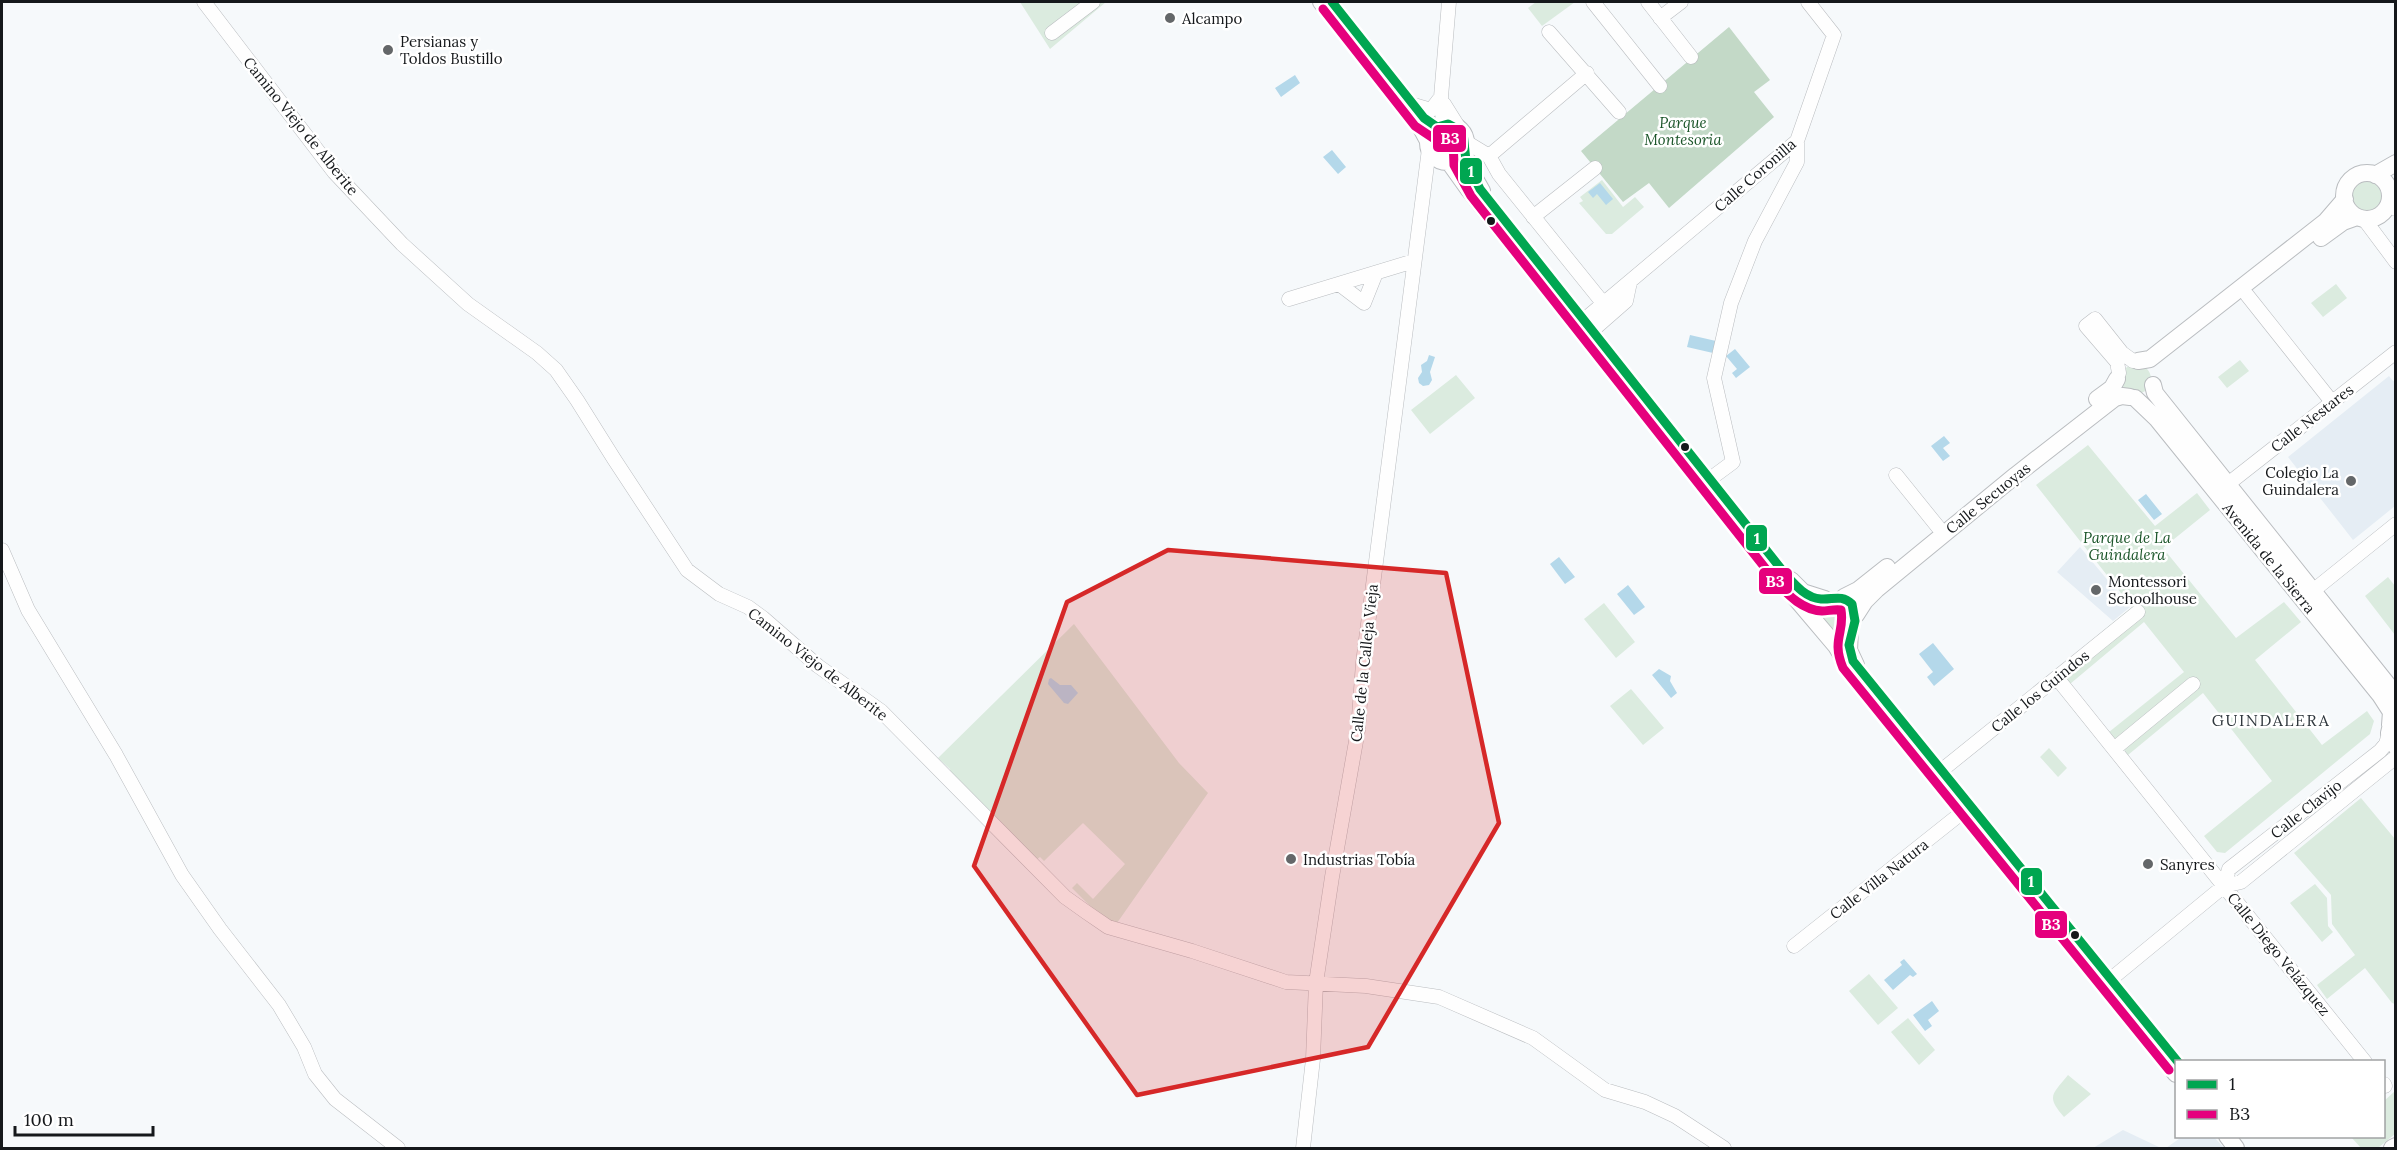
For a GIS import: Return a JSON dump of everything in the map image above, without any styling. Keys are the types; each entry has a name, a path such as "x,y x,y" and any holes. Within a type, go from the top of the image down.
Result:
{"main road":[{"path":"1321,2 1421,128 1446,143 1469,190 1781,581 1821,627 1892,724 2175,1073"},
{"path":"1332,2 1424,118 1470,171 1480,189 1798,588 1810,596 1826,599 1844,597 1852,604 1853,623 1849,650 1853,661 2176,1060"},
{"path":"2375,175 2396,163"},
{"path":"2345,199 2336,212 2317,228 2154,356 2145,361 2127,363 2118,376 2121,390 2133,397 2146,394 2161,364 2332,230 2361,218 2379,216 2392,198 2386,183 2375,175 2364,174 2351,180 2345,192 2347,206 2361,218"},
{"path":"2135,361 2149,367 2153,381"},
{"name":"Calle Secuoyas","path":"1844,597 1858,590 2109,390 2118,376"},
{"name":"Avenida de la Sierra","path":"2153,381 2155,393 2396,695"},
{"name":"Avenida de la Sierra","path":"2133,397 2157,419 2380,695 2391,712 2392,730"},
{"name":"Calle Secuoyas","path":"1853,623 1865,601 1877,589 2016,475 2115,398 2133,397"},
{"path":"1821,627 1817,610 1826,599"},
{"path":"1821,627 1840,635 1853,623"}],"street":[{"name":"Camino Viejo de Alberite","path":"204,2 351,192 402,244 468,304 537,353 556,370 687,570 719,594 748,607 818,666 881,711 1065,897 1108,927 1192,951 1286,982 1366,987 1439,997 1533,1038 1605,1090 1645,1102 1675,1116 1724,1149"},
{"path":"1052,33 1093,2"},
{"path":"1449,2 1441,97 1446,143 1489,156 1499,174 1604,303"},
{"path":"1593,2 1660,86"},
{"path":"1648,2 1691,57"},
{"path":"1660,18 1681,2"},
{"name":"Calle Coronilla","path":"1589,324 1604,303 1797,141 1834,35 1808,2"},
{"path":"1549,32 1619,112"},
{"path":"1489,156 1587,73"},
{"path":"1414,105 1431,110 1441,97"},
{"path":"1710,479 1733,462 1714,378 1731,303 1755,242 1797,162 1797,141"},
{"name":"Calle de la Calleja Vieja","path":"1303,1149 1313,1059 1316,983 1358,730 1362,663 1425,177 1446,143"},
{"path":"1533,217 1595,168"},
{"path":"2361,218 2396,262"},
{"path":"1289,299 1414,261"},
{"path":"1339,284 1364,303 1376,273"},
{"name":"Calle Coronilla","path":"1589,324 1626,301 1630,282"},
{"path":"2247,295 2332,402"},
{"path":"2118,376 2117,362 2090,323 2124,355 2135,361"},
{"name":"Calle Nestares","path":"2228,484 2396,352"},
{"path":"1896,475 1938,527"},
{"path":"2314,590 2396,524"},
{"path":"2,550 28,610 116,755 182,875 220,929 279,1005 304,1047 315,1074 335,1099 398,1149"},
{"name":"Calle los Guindos","path":"1942,770 2138,612"},
{"name":"Calle Diego Velázquez","path":"2056,678 2363,1060"},
{"path":"2114,749 2193,684"},
{"name":"Calle Clavijo","path":"2224,886 2229,869 2380,752 2392,730"},
{"name":"Calle Clavijo","path":"2111,979 2224,886 2241,882 2396,757"},
{"name":"Calle Villa Natura","path":"1794,946 1964,811"}],"highlighted area":[{"path":"1168,550 1446,573 1499,823 1368,1047 1137,1095 974,866 1067,602"}],"shaded area":[{"name":"Colegio La Guindalera","path":"2389,376 2393,381 2396,380 2395,506 2353,540 2288,457"},
{"name":"Montessori Schoolhouse","path":"2080,547 2130,607 2113,621 2057,572"},
{"path":"2123,1130 2161,1148 2093,1148"},
{"path":"2180,1138 2215,1138 2224,1148 2166,1148"}],"green space":[{"path":"1020,2 1106,2 1050,49"},
{"path":"1536,2 1575,2 1542,26 1528,8"},
{"name":"Parque Montesoria","path":"1729,27 1770,80 1754,92 1774,117 1669,208 1649,183 1623,202 1581,151"},
{"path":"1448,131 1457,134 1460,143 1457,152 1448,155 1439,152 1436,143 1439,134"},
{"path":"2362,176 2373,177 2381,182 2390,200 2379,211 2369,216 2360,215 2353,210 2349,202 2348,193 2353,184"},
{"path":"1602,180 1623,207 1635,197 1644,207 1612,234 1606,234 1579,203 1583,201 1580,197"},
{"path":"2336,284 2347,298 2323,317 2311,303"},
{"path":"2240,360 2249,371 2227,388 2218,377"},
{"path":"2136,364 2147,368 2151,379 2147,390 2136,394 2125,390 2121,379 2125,368"},
{"path":"1456,375 1475,398 1430,434 1411,410"},
{"name":"Parque de La Guindalera","path":"2088,445 2155,526 2197,493 2210,510 2163,548 2236,638 2284,602 2301,622 2255,660 2322,745 2367,711 2374,721 2370,734 2225,853 2217,852 2204,836 2272,781 2203,693 2128,755 2109,732 2184,672 2144,622 2070,684 2058,668 2132,607 2036,485"},
{"path":"2388,577 2395,586 2395,635 2365,596"},
{"path":"1604,603 1635,642 1616,658 1584,619"},
{"path":"1837,603 1846,607 1850,616 1846,625 1837,629 1828,625 1824,616 1828,607"},
{"path":"1074,624 1179,763 1208,793 1117,923 1102,918 1072,888 1077,883 1093,899 1125,864 1083,823 1044,861 1040,857 1036,860 951,777 950,769 938,758"},
{"path":"1631,689 1664,728 1643,745 1610,706"},
{"path":"2049,748 2067,768 2058,777 2040,757"},
{"path":"2361,798 2395,839 2395,1004 2365,968 2327,999 2317,985 2355,955 2332,924 2331,895 2294,853"},
{"path":"2315,884 2327,898 2328,926 2333,932 2322,942 2290,903"},
{"path":"1869,974 1898,1008 1878,1025 1849,991"},
{"path":"1908,1018 1935,1050 1919,1065 1891,1032"},
{"path":"2068,1075 2091,1094 2064,1117 2055,1104 2053,1096"},
{"path":"2395,1091 2395,1134 2378,1148 2361,1148 2352,1138 2385,1138 2385,1100"}],"water":[{"path":"1295,75 1300,83 1281,97 1275,88"},
{"path":"1332,150 1346,167 1338,174 1323,157"},
{"path":"1600,183 1613,199 1606,205 1597,194 1593,198 1588,192"},
{"path":"1690,335 1716,341 1713,353 1687,347"},
{"path":"1735,349 1750,367 1736,378 1732,373 1737,369 1726,356"},
{"path":"1429,355 1435,357 1430,372 1432,380 1429,385 1423,386 1419,383 1418,378 1422,372 1421,365 1427,361"},
{"path":"1944,436 1950,443 1943,448 1950,456 1943,461 1931,446"},
{"path":"2146,494 2162,514 2154,520 2138,500"},
{"path":"1559,557 1575,577 1565,584 1550,564"},
{"path":"1628,585 1645,607 1634,615 1617,594"},
{"path":"1933,643 1954,669 1934,686 1927,677 1933,672 1919,654"},
{"path":"1659,669 1671,676 1670,681 1677,693 1671,698 1652,675"},
{"path":"1051,678 1060,685 1071,685 1078,693 1068,704 1064,703 1048,684"},
{"path":"1904,959 1917,974 1913,977 1910,975 1893,990 1884,980 1902,965 1900,962"},
{"path":"1932,1001 1939,1011 1928,1020 1932,1026 1925,1031 1913,1015"}],"transit line":[{"name":"1","path":"1332,2 1424,118 1437,127 1448,124 1463,132 1466,161 1480,189 1786,575 1810,596 1821,599 1841,598 1852,604 1855,621 1849,645 1853,661 2176,1060"},
{"name":"B3","path":"1323,9 1415,126 1433,138 1447,137 1453,140 1454,165 1471,196 1777,583 1809,608 1822,611 1841,610 1838,650 1843,668 2169,1070"}],"place":[{"name":"Alcampo","path":"1170,18"},
{"name":"Persianas y Toldos Bustillo","path":"388,50"},
{"name":"Colegio La Guindalera","path":"2351,481"},
{"name":"Montessori Schoolhouse","path":"2096,590"},
{"name":"Industrias Tobía","path":"1291,859"},
{"name":"Sanyres","path":"2148,864"}],"district":[{"name":"GUINDALERA","path":"2271,720"}]}
